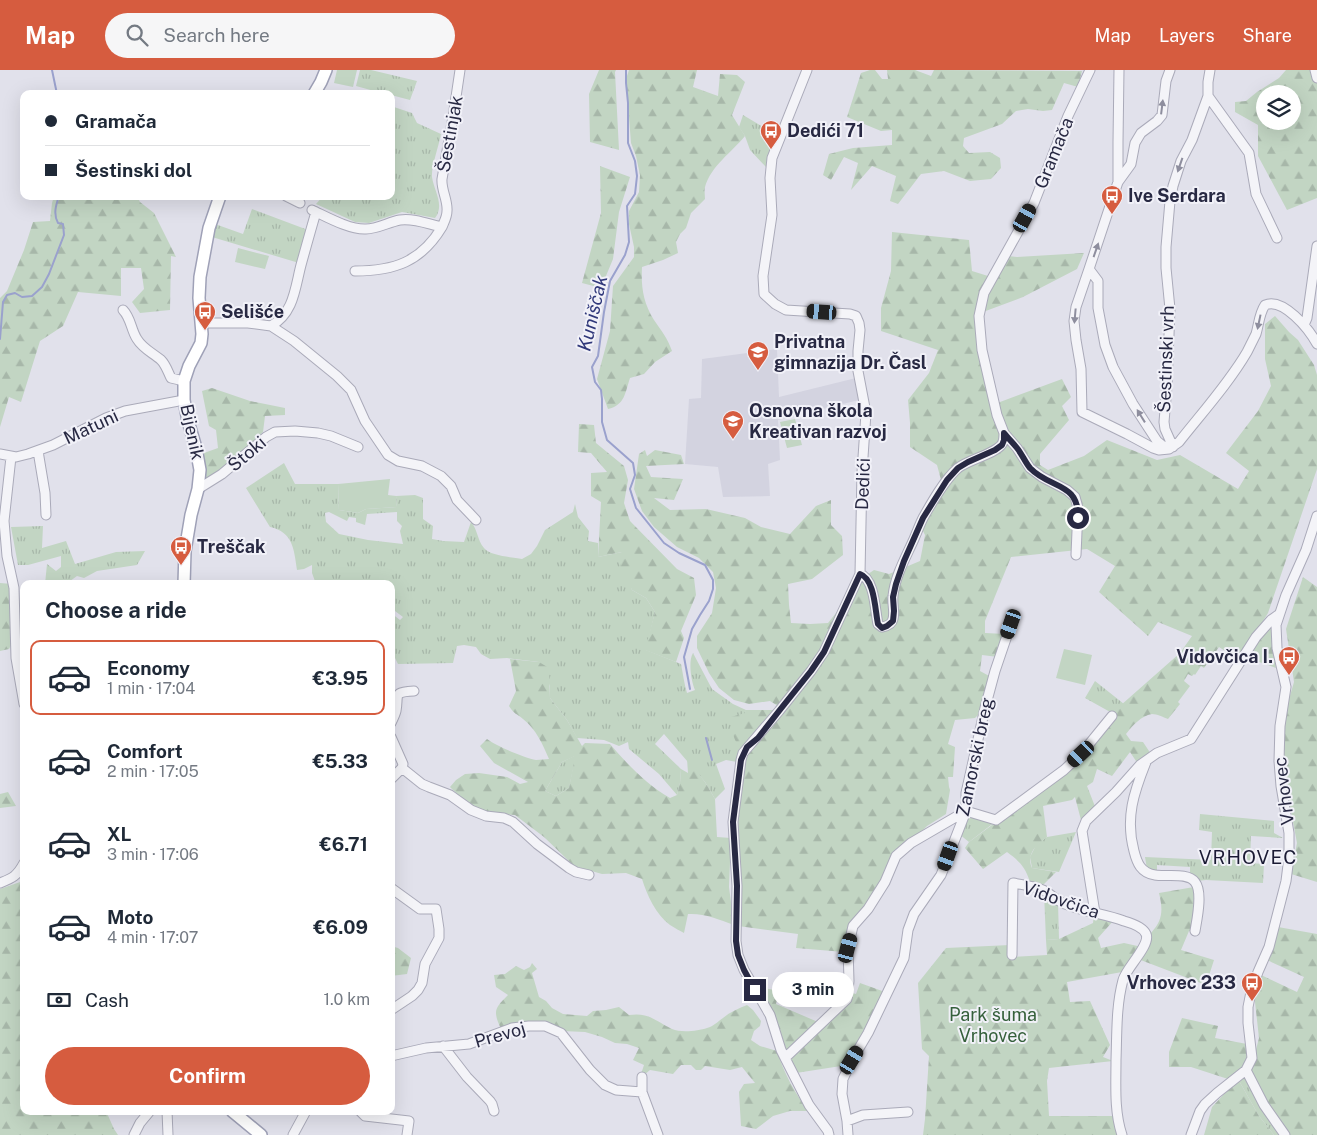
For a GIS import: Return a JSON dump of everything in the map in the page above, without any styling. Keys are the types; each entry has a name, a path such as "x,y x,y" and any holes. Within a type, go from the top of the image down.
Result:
{"main road":[{"path":"316,90 326,70"},
{"name":"Bijenik","path":"184,580 185,551 200,470 199,457 184,400 184,381 189,366 201,343 200,277 209,228 219,200"},
{"path":"237,1115 261,1135"}],"street":[{"name":"Šestinjak","path":"355,271 381,270 410,260 429,245 442,227 447,206 442,189 442,179 460,70"},
{"name":"Dedići","path":"807,70 772,158 770,178 772,215 763,276 764,294 775,304 786,310 850,314 856,316 859,323 858,371 866,414 862,472 860,574 830,638 811,671 758,738 743,753 733,822 737,886 735,931 738,955 744,970 770,1016 781,1050 809,1105 830,1135"},
{"name":"Gramača","path":"1076,556 1078,508 1075,497 1067,490 1030,468 1004,433 997,415 982,350 978,316 984,293 1034,203 1068,116 1090,70"},
{"path":"1118,182 1119,70"},
{"path":"1170,70 1166,81 1162,115 1138,136 1130,164 1118,182 1076,307 1074,321 1081,369 1082,412 1153,448 1165,450 1173,447"},
{"name":"Šestinski vrh","path":"1210,70 1208,96 1192,140 1181,161 1173,186 1166,238 1165,261 1170,309 1164,422 1173,447 1179,442 1239,365 1256,335 1261,312 1265,305 1272,303 1282,306 1304,326"},
{"path":"1315,70 1317,78"},
{"path":"1208,96 1249,153 1256,194 1277,238"},
{"path":"294,200 300,203"},
{"path":"271,326 281,319 292,301 314,211 355,228 368,230 388,222 402,220 413,220 442,227"},
{"path":"1317,246 1307,318 1304,326 1317,344"},
{"path":"1089,269 1098,281 1098,308 1105,345 1113,367 1156,441 1164,446 1173,447"},
{"path":"123,310 128,316 139,343 161,360 171,378 184,381"},
{"path":"202,323 248,323 271,326 279,331 308,352 348,386 354,393 365,421 388,455 398,461 422,466 441,476 451,486 457,500 476,520"},
{"name":"Matuni","path":"0,454 16,456 38,451 106,418 125,411 184,400"},
{"name":"Štoki","path":"198,489 222,474 266,437 275,432 318,433 358,447"},
{"path":"860,574 865,575 868,579 873,592 878,624 882,628 887,626 893,621 893,597 904,561 927,512 947,480 958,468 1002,445 1004,433"},
{"path":"38,451 45,493 46,515"},
{"path":"11,456 4,521 7,556 14,588 16,658 20,681"},
{"name":"Vrhovec","path":"1246,1070 1251,1062 1252,1054 1248,1007 1258,972 1269,947 1286,881 1289,857 1289,833 1279,761 1280,726 1286,687 1276,648 1276,625 1286,594 1306,550 1317,516"},
{"path":"1095,913 1083,837 1084,825 1147,759 1156,752 1191,739 1256,637 1278,615"},
{"name":"Zamorski breg","path":"848,1135 842,1094 843,1079 868,1033 904,958 908,930 914,914 941,875 966,811 966,793 985,708 1011,624"},
{"path":"395,714 397,696 402,692 414,691"},
{"path":"785,1058 847,1000 849,981 848,948 853,926 868,909 885,882 896,856 911,843 966,811 996,820 1064,770 1081,754 1112,716"},
{"path":"395,746 403,764 402,768 395,774"},
{"path":"1147,759 1138,780 1130,814 1131,842 1140,867 1148,873 1188,877 1196,882 1198,909 1195,931"},
{"path":"402,768 422,784 450,795 471,810 486,816 504,818 513,822 537,844 569,868 589,875"},
{"path":"0,884 12,879 20,869"},
{"name":"Vidovčica","path":"1012,955 1013,883 1041,889 1063,904 1124,921 1144,931 1147,938 1124,977 1119,1001 1116,1097 1118,1122 1122,1135"},
{"path":"395,891 420,909 436,909 440,929 439,938 426,964 422,983 418,990 395,1007"},
{"name":"Prevoj","path":"395,1055 417,1049 469,1044 512,1028 545,1026 561,1033 590,1070 605,1085 616,1090 642,1092"},
{"path":"442,1046 467,1077 490,1101 494,1111"},
{"path":"1191,1135 1200,1111 1205,1104 1246,1070 1264,1106 1285,1135"},
{"path":"642,1077 642,1092 658,1135"},
{"path":"847,1121 863,1115 908,1112"},
{"path":"134,1135 147,1115"},
{"path":"167,1115 168,1135"},
{"path":"292,1135 304,1115"},
{"path":"364,1115 409,1121 407,1135"}],"shaded area":[{"name":"Osnovna škola Kreativan razvoj","path":"777,349 779,397 856,378 859,400 778,420 780,460 768,464 770,496 723,497 718,467 685,464 689,399 701,398 702,359"}],"green space":[{"path":"337,70 357,70 353,87 334,83"},
{"path":"360,70 371,70 417,81 410,100 395,96 395,90 370,90 356,86"},
{"path":"599,70 616,70 619,150 590,142 589,94"},
{"path":"629,70 697,70 693,87 718,96 720,74 737,75 745,82 732,115 745,136 712,172 705,188 705,199 691,213 686,228 676,242 678,253 642,267 642,288 647,307 672,351 655,362 644,374 630,378 621,401 618,405 608,409 597,379 610,331 613,286 634,257 629,211 639,192 640,175 631,143 626,79"},
{"path":"875,70 882,79 888,79 887,70 915,70 931,76 934,70 1082,71 1078,87 1064,83 1052,110 1028,109 1016,111 1002,124 964,138 963,146 969,153 990,152 1000,158 1001,168 991,179 970,181 944,171 921,174 898,204 890,201 896,176 872,166 851,190 858,163 844,157 831,180 823,175 829,154 853,148 892,145 892,130 881,131 847,117 861,73"},
{"path":"1286,70 1317,70 1317,198 1287,210 1258,156 1258,130 1301,130 1301,85 1268,85 1279,78"},
{"path":"1256,93 1256,124 1235,112 1235,102 1246,101"},
{"path":"395,107 412,113 417,123 441,134 432,173 439,203 438,213 435,218 402,212 369,223 355,222 316,204 320,200 395,200"},
{"path":"743,115 778,136 766,167 750,150 745,136 739,127"},
{"path":"600,166 630,177 619,212 613,259 601,288 582,283 601,213"},
{"path":"53,200 139,200 154,213 176,257 171,256 170,310 140,313 132,302 144,289 141,268 121,268 121,296 78,292 63,326 40,341 21,402 9,397 0,427 0,298 7,291 33,222 50,221"},
{"path":"252,209 308,230 299,263 212,237 215,224 243,234"},
{"path":"892,232 969,240 972,271 988,276 976,315 992,405 1062,379 1071,397 1062,406 1069,420 1040,454 1040,465 1048,470 1084,456 1107,440 1157,460 1180,455 1238,489 1249,471 1226,453 1258,411 1271,386 1265,359 1265,324 1275,316 1298,340 1314,365 1317,375 1317,469 1268,613 1239,660 1219,647 1204,668 1201,666 1195,675 1188,674 1184,681 1190,686 1178,702 1180,704 1168,719 1152,714 1134,724 1126,734 1131,741 1143,742 1151,754 1138,764 1130,752 1112,776 1097,769 1093,782 1087,786 1096,809 1082,824 1075,797 1072,800 1043,806 1047,837 1033,850 1030,863 1032,868 1056,872 1041,887 1030,882 1021,864 1007,852 983,869 965,848 969,842 1068,769 1112,713 1180,653 1192,636 1158,622 1148,636 1099,592 1115,566 1087,549 1011,557 985,621 985,633 1005,634 998,657 982,655 980,671 991,677 983,710 975,718 955,720 948,744 955,747 953,777 948,777 950,790 946,814 927,826 885,868 876,891 855,919 844,952 796,948 798,934 738,926 741,907 735,818 745,756 787,708 778,706 770,701 749,704 734,700 719,688 709,673 697,648 697,636 712,613 716,588 713,572 699,558 677,547 654,527 642,511 634,489 639,454 645,450 647,456 655,450 681,455 684,464 646,466 651,477 683,479 674,500 654,498 670,510 706,509 745,518 761,527 790,534 816,506 831,500 831,525 842,536 843,555 812,579 788,584 791,623 828,623 840,608 849,587 874,570 889,574 920,561 925,535 918,521 944,491 937,465 910,447 908,400 929,373 938,350 881,331 881,308 891,271"},
{"path":"238,248 269,256 265,269 235,262"},
{"path":"1084,253 1077,269 1023,297 983,312 986,297 1008,256"},
{"path":"212,388 250,401 285,408 285,415 265,416 263,432 234,461 204,482 204,453 218,448 216,430 209,426 202,391"},
{"path":"795,419 802,445 787,448 780,422"},
{"path":"579,424 594,425 596,443 624,466 628,480 624,503 630,521 677,569 694,578 696,595 681,631 684,638 676,662 645,650 655,612 646,598 632,590 618,559 622,552 598,557 601,502 591,496 591,473 607,472 591,453 578,452"},
{"path":"284,463 295,484 338,484 339,510 358,513 366,509 397,507 396,496 415,495 423,498 423,519 433,526 432,539 464,542 471,522 480,542 487,551 522,559 531,554 545,530 573,512 575,504 578,517 589,531 588,541 598,543 598,557 622,552 632,590 646,598 655,612 646,650 681,664 687,693 695,690 691,671 691,657 693,653 712,689 733,704 746,710 743,748 737,762 726,760 716,764 725,789 715,799 705,782 664,734 655,744 681,769 677,795 659,774 629,749 628,742 619,746 604,740 577,738 567,720 550,698 550,686 539,662 507,658 490,659 481,654 476,647 464,645 457,646 453,663 398,664 395,658 395,616 400,620 403,617 395,611 395,580 315,580 312,565 297,570 293,548 288,537 278,529 270,527 246,488","holes":["329,512 347,521 349,517 356,518 356,522 365,525 367,514 397,512 397,521 402,526 400,531 403,544 339,534 326,522 325,513"]},
{"path":"390,479 388,495 396,496 397,507 366,509 358,513 339,510 338,484"},
{"path":"43,526 42,548 66,541 75,564 116,552 145,551 137,565 97,571 84,578 77,576 72,580 45,580 47,564 56,571 61,567 61,556 28,565 18,565 11,527"},
{"path":"1303,577 1317,587 1317,882 1291,874 1297,843 1283,769 1285,713 1294,682 1286,629"},
{"path":"0,583 12,584 14,639 9,649 0,651"},
{"path":"1273,624 1272,647 1276,668 1245,657 1258,637"},
{"path":"1064,649 1092,655 1085,685 1056,678"},
{"path":"510,659 539,662 549,668 550,698 567,720 582,746 585,743 610,744 638,774 670,798 677,795 681,769 688,773 687,759 705,782 715,799 717,837 731,838 729,887 734,925 705,915 688,914 684,933 670,925 660,916 649,898 642,879 626,873 602,874 574,866 544,837 515,815 488,813 467,804 450,787 465,774 479,773 507,777 520,784 528,782 494,763 480,746 487,739 525,757 536,760 549,759 542,743 532,728 509,706 516,691","holes":["575,756 569,788 556,796 545,791 562,762"]},
{"path":"1095,681 1124,704 1112,713 1085,698"},
{"path":"746,710 774,710 774,713 743,748 734,738 731,717 745,713"},
{"path":"576,755 569,788 556,796 545,791 562,762"},
{"path":"8,792 16,806 0,808 0,794"},
{"path":"967,814 995,822 969,842 959,834"},
{"path":"1200,814 1274,821 1274,833 1283,838 1251,836 1250,863 1264,864 1263,883 1197,881 1190,875 1190,867 1157,865 1157,873 1147,869 1145,857 1211,860 1212,832 1199,830"},
{"path":"1076,832 1059,872 1032,868 1030,857 1036,845 1047,837"},
{"path":"20,882 20,1115 108,1115 118,1135 0,1135 0,889"},
{"path":"1194,887 1196,902 1192,932 1189,931 1181,950 1214,960 1206,985 1138,959 1151,942 1151,933 1160,919 1161,905 1159,893"},
{"path":"1044,893 1058,902 1059,939 1046,940"},
{"name":"Park šuma Vrhovec","path":"1094,914 1114,920 1098,938 1101,948 1124,943 1142,947 1128,962 1122,972 1067,982 1070,1002 1090,1001 1110,1045 1103,1057 1113,1061 1049,1068 1047,1081 1049,1116 1114,1116 1120,1135 923,1135 929,1056 922,1049 918,983 946,948 1010,945 1010,957 1047,955 1046,940 1059,939 1093,923"},
{"path":"1278,927 1317,934 1317,1135 1288,1135 1268,1105 1251,1069 1259,1038 1254,993 1259,974 1297,992 1304,977 1267,960 1273,946 1275,946 1273,944"},
{"path":"395,947 411,958 407,974 395,976"},
{"path":"532,963 537,969 532,973 539,997 563,1014 587,1016 593,1011 619,1007 629,1015 647,1016 672,1029 690,1031 714,1025 732,1012 747,1005 761,1021 760,1026 754,1031 751,1040 760,1046 777,1051 790,1083 809,1111 790,1111 773,1116 756,1129 741,1126 739,1092 744,1084 755,1083 742,1067 730,1070 705,1066 701,1070 696,1070 691,1065 681,1065 673,1074 650,1070 644,1075 641,1074 644,1065 633,1060 639,1048 627,1044 615,1043 585,1032 562,1031 548,1024 501,1029 496,1010 508,995 496,987 494,975 505,974 516,966 524,970 530,967"},
{"path":"860,983 885,992 866,1029 841,1066 796,1073 755,986 779,991 776,1004 818,1022 841,1002 846,991 856,994"},
{"path":"1182,1018 1218,1026 1215,1038 1247,1044 1247,1057 1244,1065 1228,1079 1191,1067 1169,1067 1169,1052"},
{"path":"1245,1076 1283,1135 1274,1135 1259,1116 1238,1079"},
{"path":"1238,1079 1259,1116 1274,1135 1204,1135 1212,1107"}],"waterway":[{"path":"52,70 56,90"},
{"name":"Kuniščak","path":"626,70 628,143 635,161 637,176 635,194 627,206 629,242 625,255 610,281 598,356 592,367 595,382 601,390 602,422 607,440 633,463 635,475 630,489 636,508 664,543 679,553 705,565 713,580 713,589 709,601 692,629 684,657 690,689"},
{"path":"0,339 3,302 7,295 15,293 22,297 32,296 42,287 49,274 64,235 63,224 58,223 55,213 58,200"},
{"name":"Kuniščak","path":"706,738 712,760"}],"place":[{"name":"Dedići 71","path":"771,150"},
{"name":"Ive Serdara","path":"1112,215"},
{"name":"Selišće","path":"205,331"},
{"name":"Privatna gimnazija Dr. Časl","path":"758,371"},
{"name":"Osnovna škola Kreativan razvoj","path":"733,440"},
{"name":"Treščak","path":"181,566"},
{"name":"Vidovčica I.","path":"1289,676"},
{"name":"Vrhovec 233","path":"1252,1002"}],"district":[{"name":"VRHOVEC","path":"1248,857"}],"route":[{"path":"755,990 738,955 735,931 737,886 733,822 741,760 747,747 758,738 824,652 860,574 865,575 868,579 873,592 878,624 882,628 887,626 893,621 893,597 896,584 923,518 947,480 958,468 1002,445 1004,433 1030,468 1067,490 1075,497 1078,518"}]}
